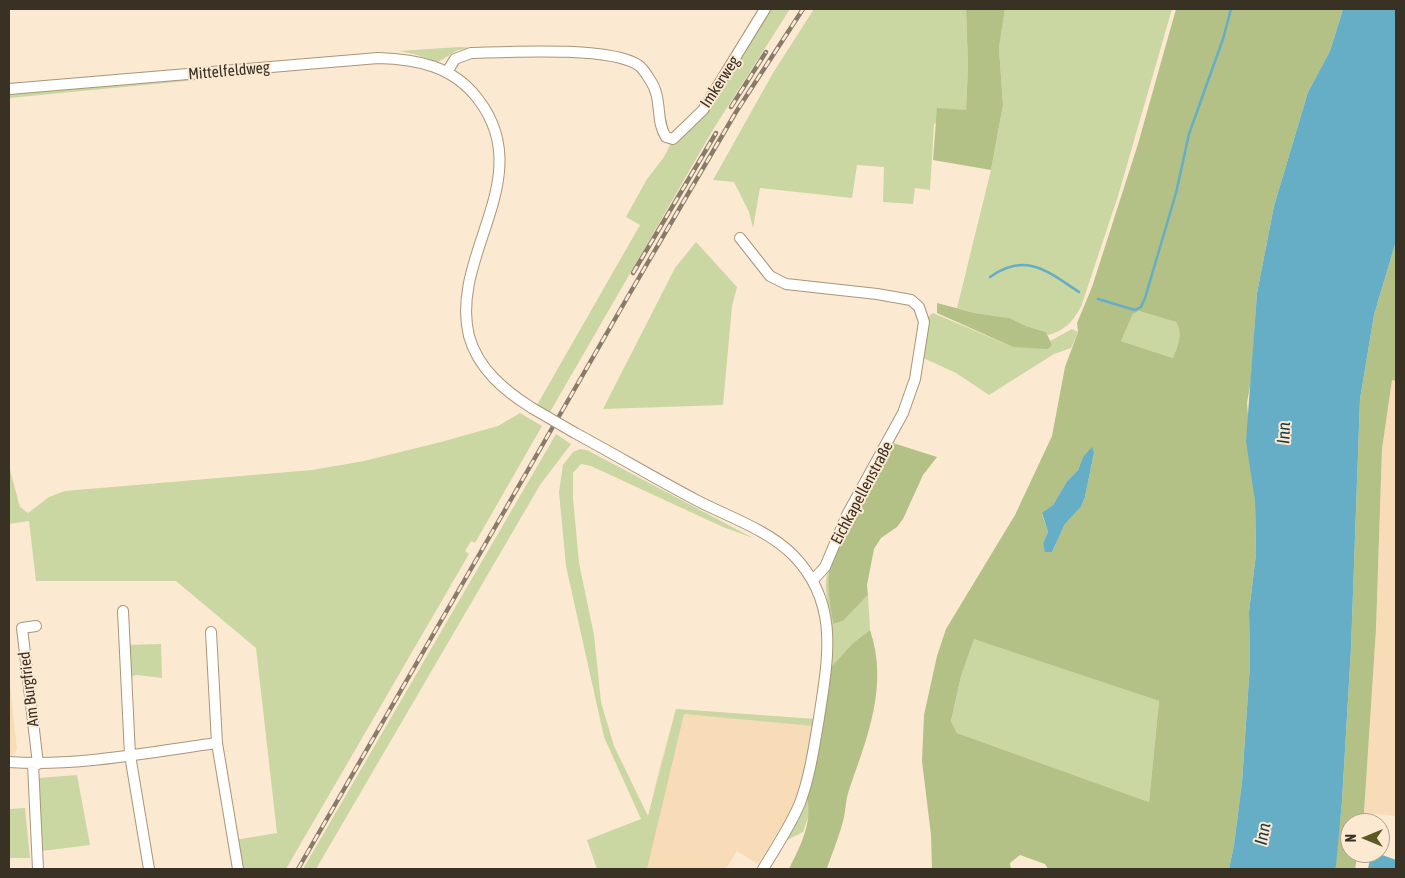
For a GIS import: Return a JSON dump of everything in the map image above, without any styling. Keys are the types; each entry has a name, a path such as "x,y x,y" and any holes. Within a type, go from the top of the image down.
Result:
{"street":[{"name":"Imkerweg","path":"448,72 455,59 471,53 594,53 619,58 639,66 655,88 658,98 661,129 669,139 674,138 691,124 703,110 765,9"},
{"name":"Mittelfeldweg","path":"9,89 378,58 408,59 430,64 448,72 464,83 481,103 492,122 498,141 500,166 497,190 469,283 467,323 470,338 482,364 512,395 532,408 641,470 775,540 792,554 813,580"},
{"name":"Eichkapellenstraße","path":"740,238 770,276 786,284 877,294 911,300 919,307 924,322 915,379 897,427 844,521 822,572 813,580"},
{"path":"763,869 789,826 800,802 817,730 828,642 823,604 813,580"},
{"path":"123,611 130,755 149,869"},
{"name":"Am Burgfried","path":"36,626 22,628 35,764 38,869"},
{"path":"212,632 212,686 217,743 238,869"},
{"path":"9,762 35,764 130,755 217,743"}],"shaded area":[{"path":"1392,380 1396,381 1396,816 1390,815 1390,813 1364,813 1376,629 1382,449"},
{"path":"9,675 17,749 9,757"},
{"path":"676,709 815,719 801,790 787,818 758,864 737,851 726,869 636,869 659,769"}],"green space":[{"path":"770,9 790,9 714,128 550,412 537,405 640,225 626,217 647,179 664,157 671,143 694,127"},
{"path":"814,9 966,9 968,67 966,111 934,124 930,190 915,188 913,204 883,202 884,167 857,165 852,198 760,188 753,228 749,212 734,182 713,180 773,73"},
{"path":"966,9 1005,9 999,48 1003,105 991,170 933,160 937,108 966,110 968,67"},
{"path":"1005,9 1172,9 1118,196 1081,307 1068,325 1048,335 1046,332 1026,326 1010,318 975,313 957,308 991,170 1003,105 999,48"},
{"path":"1176,9 1343,9 1330,51 1308,92 1274,206 1257,293 1251,380 1247,403 1255,501 1256,554 1249,612 1250,664 1242,782 1229,869 1048,869 1045,864 1020,855 1010,863 1011,869 932,869 931,835 922,761 924,715 937,656 946,629 1015,515 1052,436 1065,367 1078,332 1077,323 1092,287 1138,144","holes":["1139,311 1176,322 1179,335 1173,358 1121,341 1133,314","1094,453 1085,497 1081,507 1065,524 1052,552 1046,552 1043,543 1048,532 1042,514 1053,505 1067,481 1078,470 1083,457","974,639 1159,701 1149,802 957,733 951,721 961,676"]},
{"path":"459,47 475,48 458,50 438,62 399,51"},
{"path":"353,63 353,65 9,98 9,93"},
{"path":"1396,241 1396,381 1392,380 1382,449 1376,629 1364,813 1341,813 1351,648 1360,399 1374,315"},
{"path":"696,242 737,287 732,306 723,405 603,409 675,268"},
{"path":"937,303 975,313 1010,318 1026,326 1046,332 1052,345 1048,349 1013,347 937,313"},
{"path":"1139,311 1176,322 1179,335 1173,358 1121,341 1133,314"},
{"path":"933,313 1013,347 1052,345 1050,341 1072,329 1078,332 1071,348 1054,354 989,395 956,373 921,357 928,317"},
{"path":"520,413 542,426 475,543 471,541 465,551 469,554 286,869 241,869 235,840 277,833 256,648 176,581 36,581 29,521 9,524 9,466 20,507 28,513 49,497 65,491 312,470 364,461 498,426"},
{"path":"556,434 571,444 540,485 316,869 303,869"},
{"path":"893,443 937,457 923,475 903,519 897,527 881,538 874,549 867,585 868,595 843,621 833,624 828,587 833,556 846,522"},
{"path":"580,449 587,450 753,538 723,527 591,466 581,464 573,473 573,498 579,563 594,635 601,702 614,746 648,816 676,709 815,719 813,726 684,714 647,869 597,869 587,840 641,819 604,737 566,566 559,492 563,465 573,452"},
{"path":"833,558 829,591 833,624 843,621 868,595 870,630 853,643 830,668 807,798 810,812 803,832 783,842 802,808 830,618 826,595 826,581"},
{"path":"870,630 877,671 876,692 869,731 848,794 839,836 827,868 789,869 807,825 807,798 830,668 853,643"},
{"path":"974,638 1159,701 1149,802 957,733 951,721 961,676"},
{"path":"161,644 162,678 137,675 128,677 126,645"},
{"path":"77,775 90,845 42,851 38,778"},
{"path":"25,808 30,858 9,858 9,809"},
{"path":"1340,820 1340,863 1356,863 1355,869 1335,869"}],"water":[{"name":"Inn","path":"1343,9 1396,9 1396,241 1374,315 1360,399 1351,648 1342,801 1336,866 1335,869 1229,869 1242,782 1250,664 1249,612 1256,554 1255,501 1246,441 1257,293 1274,206 1308,92 1330,51"},
{"path":"1092,447 1094,453 1085,497 1081,507 1065,524 1052,552 1045,552 1043,543 1048,532 1042,513 1053,505 1067,481 1078,470 1083,457"},
{"path":"1390,858 1396,860 1396,869 1368,869 1369,863 1390,863"}],"waterway":[{"path":"1098,299 1135,310 1141,307 1176,193 1189,134 1223,39 1231,9"},
{"path":"990,277 1003,269 1026,265 1047,272 1079,292"}],"railway":[{"path":"298,869 736,112 803,9"},
{"path":"731,107 766,52"},
{"path":"633,273 716,133"}]}
